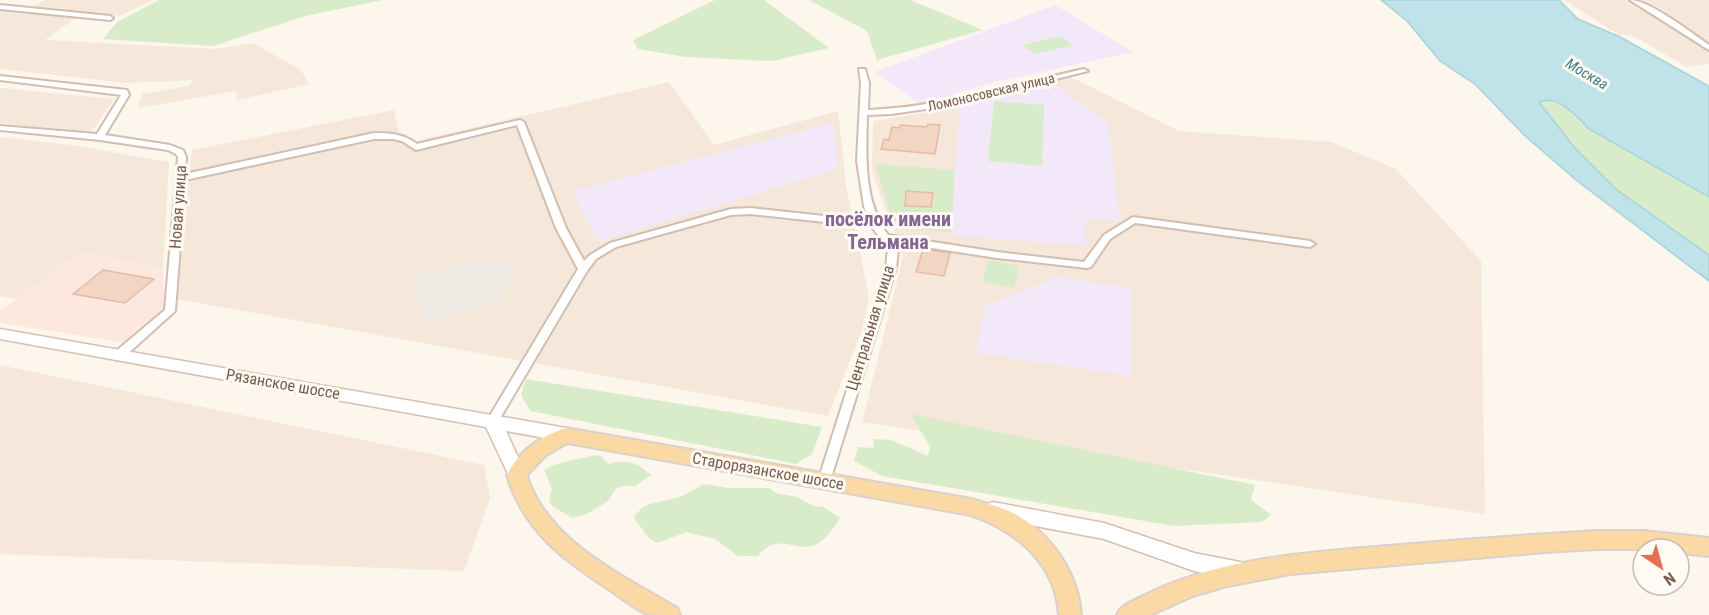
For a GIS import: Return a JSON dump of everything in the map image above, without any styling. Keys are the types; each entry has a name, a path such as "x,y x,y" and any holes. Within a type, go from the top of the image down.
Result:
{"main road":[{"name":"Рязанское шоссе","path":"0,334 566,435"},
{"path":"492,422 506,447 521,493 535,515 564,546 598,571 669,615"},
{"name":"Старорязанское шоссе","path":"566,435 971,507 1005,519 1031,538 1060,578 1068,595 1070,615"},
{"path":"517,475 529,457 566,435"},
{"path":"971,507 1104,531 1194,562 1243,572"},
{"path":"1128,615 1169,593 1204,580 1316,562 1587,541 1644,540 1709,547"}],"street":[{"path":"1633,0 1676,25 1709,48"},
{"path":"0,7 110,18"},
{"name":"Центральная улица","path":"824,481 891,267 893,249 882,237 875,224 869,206 861,161 865,83 862,71"},
{"name":"Ломоносовская улица","path":"863,112 895,112 955,103 1084,71"},
{"path":"0,78 124,92 125,95 100,137 0,128"},
{"path":"180,178 374,136 393,136 405,139 416,147 520,122 561,228 583,269"},
{"name":"Новая улица","path":"100,137 170,148 180,152 170,311 119,355"},
{"path":"492,422 583,269 593,257 613,245 731,213 750,211 875,224"},
{"path":"882,237 997,255 1087,265 1107,237 1133,220 1310,244"}],"shaded area":[{"path":"46,0 154,0 119,16 33,6"},
{"path":"1564,0 1626,0 1634,3 1678,28 1709,52 1709,64 1687,67 1632,35 1619,35"},
{"path":"1641,0 1709,0 1709,45 1665,11"},
{"path":"1055,5 1133,52 995,82 920,104 874,72"},
{"path":"0,12 77,17 45,40 216,49 253,43 301,70 309,84 237,100 236,91 138,108 142,94 189,86 193,80 126,83 0,69"},
{"path":"1069,76 1179,131 1332,142 1396,169 1481,261 1485,514 862,422 903,257 872,171 873,121 935,111"},
{"path":"669,82 714,145 838,111 846,185 869,297 861,333 828,416 177,299 192,150 394,110 402,144"},
{"path":"1051,82 1108,122 1120,221 1084,219 1086,246 950,235 960,107"},
{"path":"0,88 114,99 96,126 86,134 0,123"},
{"path":"833,123 838,169 597,242 572,191"},
{"path":"0,137 72,145 169,162 163,268 81,252 16,299 0,296"},
{"path":"81,252 163,268 164,312 127,343 0,323 0,311"},
{"path":"480,260 506,261 515,282 495,304 421,325 415,276"},
{"path":"1058,277 1131,288 1131,376 976,353 985,306"},
{"path":"0,365 484,465 490,498 464,571 0,554"}],"green space":[{"path":"159,0 383,0 305,16 213,46 103,39 117,22"},
{"path":"715,0 764,0 829,48 772,61 686,57 638,49 633,40"},
{"path":"809,0 910,0 983,30 877,60 867,31"},
{"path":"1060,36 1073,45 1035,54 1022,45"},
{"path":"1544,100 1564,107 1589,129 1709,197 1709,255 1617,190 1574,147 1539,102"},
{"path":"994,101 1044,105 1042,166 988,161"},
{"path":"875,164 955,170 951,232 895,228"},
{"path":"988,260 1020,266 1014,288 982,282"},
{"path":"526,379 822,427 812,454 796,464 530,411 521,395"},
{"path":"911,414 1255,485 1251,500 1271,515 1262,522 1174,526 882,476 854,461 858,447 873,448 874,439 891,440 928,456 930,447"},
{"path":"594,455 601,456 608,464 631,463 651,475 635,486 621,486 615,490 608,501 587,514 572,518 552,506 549,500 552,489 544,470 556,464"},
{"path":"705,484 728,488 769,488 776,493 797,497 814,506 824,507 840,518 828,535 816,544 806,547 778,544 768,547 758,556 738,556 715,539 687,532 657,543 649,538 634,518 642,508 648,505 679,497"}],"water":[{"name":"Москва","path":"1381,0 1559,0 1578,19 1620,37 1709,86 1709,197 1589,129 1560,104 1546,100 1539,102 1574,147 1617,190 1709,255 1709,281 1576,180 1524,135 1476,85 1440,61 1407,21"}],"building":[{"path":"928,124 940,125 935,154 881,149 884,139 889,140 892,127 899,128 900,125 927,127"},
{"path":"906,191 933,193 931,207 905,206"},
{"path":"923,249 950,253 944,276 916,272"},
{"path":"103,270 154,279 125,303 73,294"}],"district":[{"name":"посёлок имени Тельмана","path":"888,230"}]}
